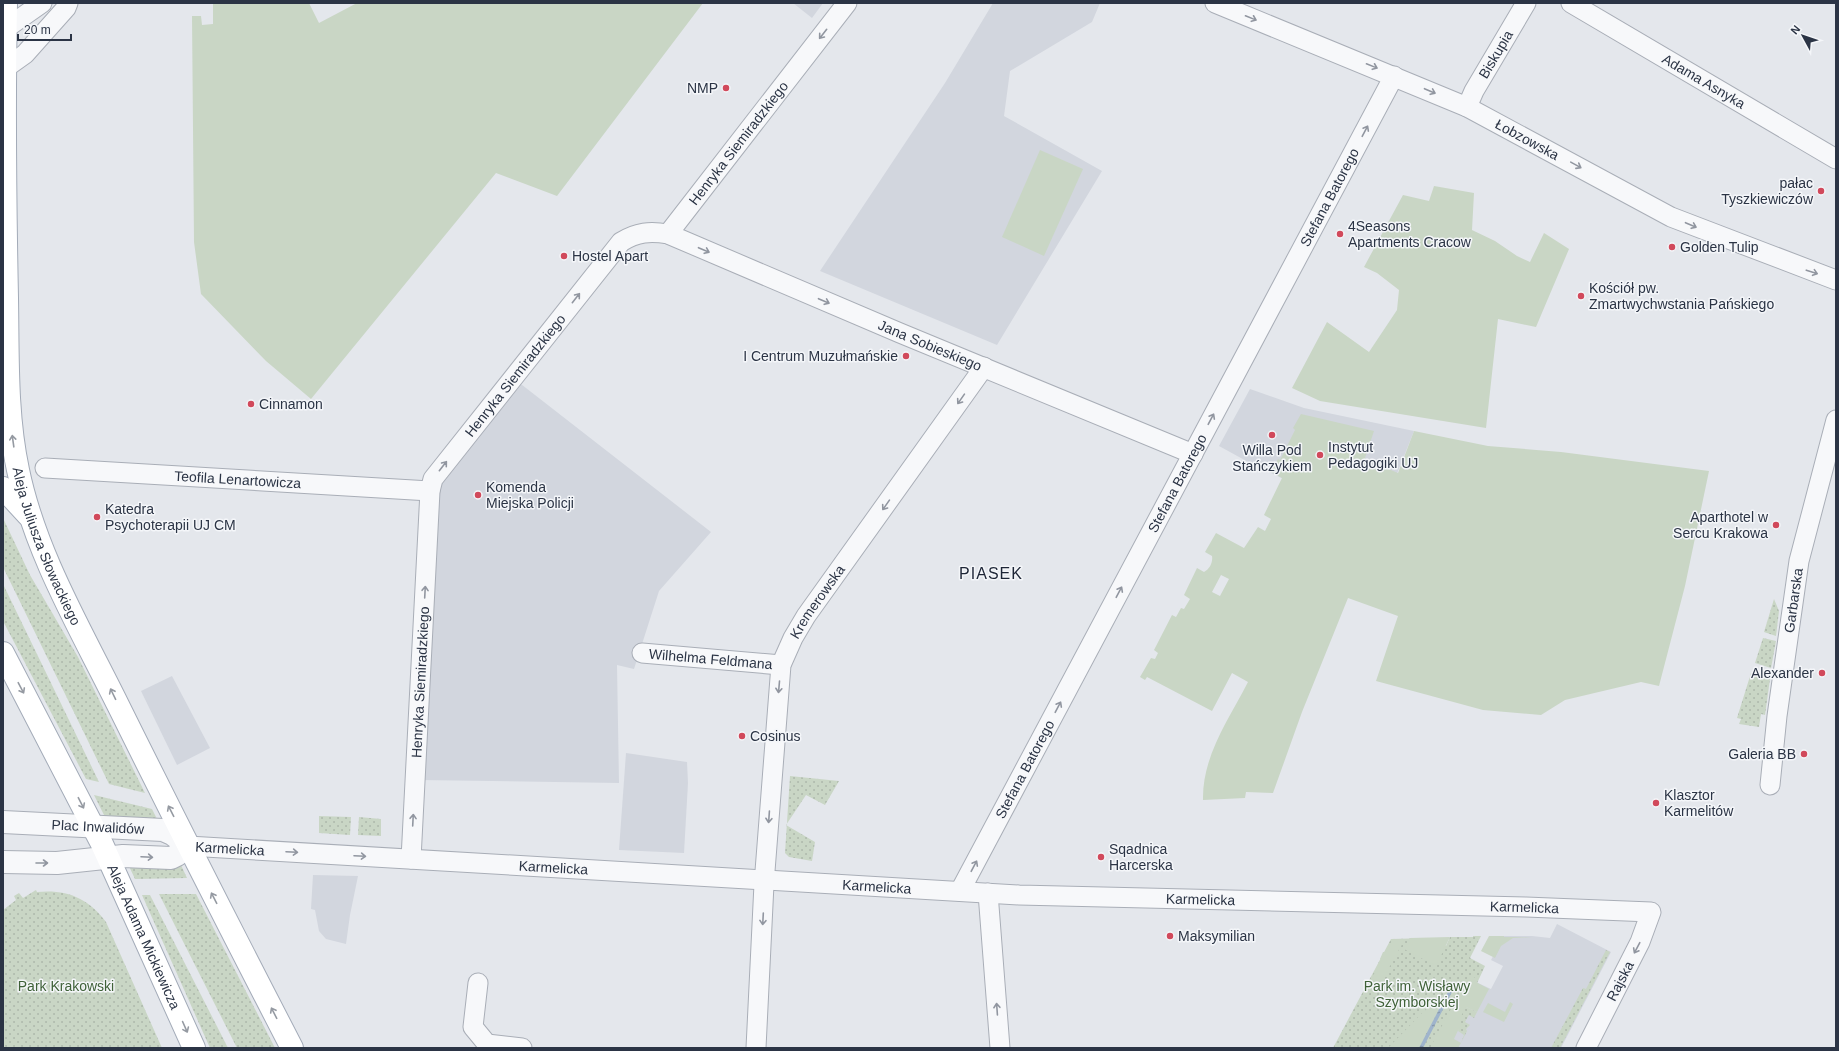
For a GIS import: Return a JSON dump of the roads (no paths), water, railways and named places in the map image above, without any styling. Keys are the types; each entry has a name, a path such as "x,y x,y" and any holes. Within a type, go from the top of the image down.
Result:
{"main road":[{"name":"Aleja Juliusza Słowackiego","path":"6,3 4,30 6,417 32,520 46,557 188,846"},
{"path":"3,488 32,520"},
{"path":"3,653 93,826"},
{"name":"Aleja Adama Mickiewicza","path":"93,826 194,1048"},
{"path":"188,846 292,1048"}],"street":[{"path":"4,30 42,3"},
{"path":"4,69 25,54 66,8 68,3"},
{"name":"Henryka Siemiradzkiego","path":"411,859 430,491 433,479 621,242 630,236 646,232 668,234 847,3"},
{"name":"Łobzowska","path":"1215,3 1467,107 1671,217 1836,280"},
{"name":"Biskupia","path":"1467,107 1474,91 1526,3"},
{"name":"Adama Asnyka","path":"1571,3 1836,159"},
{"name":"Stefana Batorego","path":"960,891 1394,76"},
{"name":"Jana Sobieskiego","path":"668,234 900,333 1193,454"},
{"name":"Kremerowska","path":"756,1048 765,880 781,665 793,638 806,616 984,368"},
{"name":"Garbarska","path":"1770,785 1799,560 1836,420"},
{"name":"Teofila Lenartowicza","path":"45,468 430,491"},
{"name":"Wilhelma Feldmana","path":"642,653 781,665"},
{"name":"Plac Inwalidów","path":"3,822 163,830 172,834 188,846"},
{"name":"Karmelicka","path":"108,857 123,856 171,858 188,846 988,893 1520,907 1651,912"},
{"name":"Plac Inwalidów","path":"3,862 57,863 108,857"},
{"path":"988,893 1000,1048"},
{"name":"Rajska","path":"1586,1048 1640,942 1651,912"},
{"path":"478,983 473,1027 487,1044 522,1048"}],"water":[{"path":"1449,990 1452,992 1423,1048 1419,1048"}],"place":[{"name":"NMP","path":"726,88"},
{"name":"pałac Tyszkiewiczów","path":"1821,191"},
{"name":"4Seasons Apartments Cracow","path":"1340,234"},
{"name":"Golden Tulip","path":"1672,247"},
{"name":"Hostel Apart","path":"564,256"},
{"name":"Kościół pw. Zmartwychwstania Pańskiego","path":"1581,296"},
{"name":"I Centrum Muzułmańskie","path":"906,356"},
{"name":"Cinnamon","path":"251,404"},
{"name":"Willa Pod Stańczykiem","path":"1272,435"},
{"name":"Instytut Pedagogiki UJ","path":"1320,455"},
{"name":"Komenda Miejska Policji","path":"478,495"},
{"name":"Katedra Psychoterapii UJ CM","path":"97,517"},
{"name":"Aparthotel w Sercu Krakowa","path":"1776,525"},
{"name":"Alexander","path":"1822,673"},
{"name":"Cosinus","path":"742,736"},
{"name":"Galeria BB","path":"1804,754"},
{"name":"Klasztor Karmelitów","path":"1656,803"},
{"name":"Sqadnica Harcerska","path":"1101,857"},
{"name":"Maksymilian","path":"1170,936"}],"district":[{"name":"PIASEK","path":"991,573"}],"park label":[{"name":"Park Krakowski","path":"66,986"},
{"name":"Park im. Wisławy Szymborskiej","path":"1417,994"}]}
